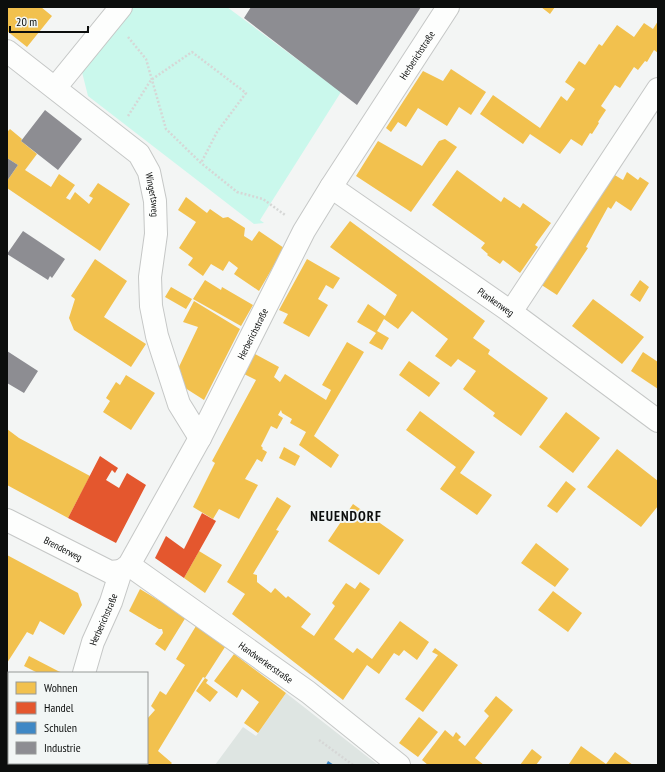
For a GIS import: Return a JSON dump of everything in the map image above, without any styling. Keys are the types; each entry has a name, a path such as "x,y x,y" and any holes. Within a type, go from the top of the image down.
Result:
{"street":[{"name":"Herberichstraße","path":"84,672 93,642 125,568 200,438 305,229 448,7"},
{"path":"55,88 117,12"},
{"name":"Wingertsweg","path":"7,51 139,154 149,172 154,201 156,234 150,277 151,306 157,336 179,404 200,438"},
{"path":"511,312 658,88"},
{"name":"Plankenweg","path":"331,187 511,312 658,421"},
{"name":"Brenderweg","path":"7,520 110,572 125,568"},
{"name":"Handwerkerstraße","path":"125,568 308,692 399,765"}],"path":[{"path":"117,12 146,60 166,129 201,163 237,192 263,199 305,229"},
{"path":"118,138 130,113 151,80 192,52 246,93 217,132 201,163"},
{"path":"319,740 352,765"}],"shaded area":[{"path":"286,693 378,765 215,765 243,727 256,736"}],"green space":[{"path":"133,7 227,7 341,92 260,220 264,223 254,224 88,96 82,72"}],"building: Wohnen":[{"path":"7,7 41,7 52,16 27,47 7,31"},
{"path":"541,7 555,7 550,14"},
{"path":"658,21 658,53 654,50 647,62 645,61 638,70 634,67 620,88 615,85 601,106 606,110 598,122 599,123 592,134 590,133 582,146 571,139 560,154 530,134 523,144 480,114 493,95 540,128 561,96 567,101 575,89 565,82 579,61 585,65 599,44 602,46 617,25 634,37 644,23 653,29"},
{"path":"451,69 486,92 471,115 459,107 447,126 418,108 406,127 398,122 391,132 386,128 423,71 443,81"},
{"path":"10,129 22,139 21,141 37,154 25,170 51,187 59,174 75,185 66,198 70,200 75,192 89,204 93,198 89,196 98,183 130,204 100,251 7,188 7,181 18,165 7,158 7,132"},
{"path":"445,139 457,147 411,212 356,176 378,141 422,166 439,141"},
{"path":"457,170 501,202 504,197 520,208 523,203 551,223 535,245 538,247 520,273 503,260 500,264 487,255 488,254 481,248 485,243 432,205"},
{"path":"627,172 638,180 640,177 649,183 631,211 616,201 611,209 608,207 586,247 588,248 557,295 540,284 613,174 623,180"},
{"path":"186,197 207,213 210,209 223,218 228,217 245,228 244,236 252,241 259,231 284,248 259,291 234,274 238,268 229,261 223,271 211,264 203,276 188,265 193,258 179,248 196,222 178,210"},
{"path":"350,221 485,321 473,338 490,350 488,354 548,398 521,436 493,416 495,413 463,389 476,371 458,359 451,367 435,356 448,339 412,311 398,329 384,319 377,331 389,338 382,350 369,343 376,333 357,322 368,304 385,316 397,295 330,247"},
{"path":"95,259 127,281 104,317 146,344 131,367 74,330 69,318 75,299 71,296"},
{"path":"307,259 340,278 333,289 326,285 318,299 328,305 309,337 283,323 288,314 279,310"},
{"path":"205,280 221,290 222,287 253,305 241,326 193,299"},
{"path":"640,280 649,287 640,302 630,295"},
{"path":"171,287 192,299 186,309 165,297"},
{"path":"593,299 644,337 622,364 572,326"},
{"path":"194,301 240,329 204,400 182,386 177,371 198,327 183,322"},
{"path":"347,342 364,352 314,436 339,455 331,468 299,445 306,432 290,423 292,419 282,413 281,410 278,415 283,418 277,429 271,426 261,446 263,448 262,449 267,452 262,462 257,459 245,479 258,485 239,519 219,509 213,519 193,507 215,463 212,461 256,380 244,374 255,354 279,367 274,377 280,382 285,374 326,400 331,390 322,385"},
{"path":"643,352 658,362 658,389 631,371"},
{"path":"409,361 440,383 429,397 399,375"},
{"path":"126,375 155,393 131,430 103,412 110,401 106,398 116,382 120,385"},
{"path":"420,411 475,452 460,473 492,495 477,515 440,489 456,467 406,430"},
{"path":"566,412 600,438 573,473 539,447"},
{"path":"7,429 19,438 90,476 68,518 7,485"},
{"path":"284,447 300,456 295,466 279,458"},
{"path":"617,449 658,481 658,506 641,527 587,487"},
{"path":"566,481 576,489 557,513 547,506"},
{"path":"277,497 291,506 276,530 279,531 253,574 257,575 257,582 271,593 275,588 286,598 288,596 311,614 301,627 314,636 335,606 332,603 346,583 355,589 360,582 370,589 334,639 353,653 357,648 372,659 400,621 429,642 417,660 404,650 399,656 394,653 379,674 367,665 343,700 232,614 245,594 227,582"},
{"path":"353,504 404,540 379,575 328,541"},
{"path":"536,543 569,569 555,587 521,563"},
{"path":"199,551 222,565 205,593 184,578"},
{"path":"7,555 78,593 82,605 64,635 40,621 33,635 27,632 7,663"},
{"path":"140,589 186,617 165,651 155,644 163,633 162,629 159,629 129,611"},
{"path":"553,591 582,613 568,632 538,610"},
{"path":"196,626 225,647 205,678 203,677 158,751 172,763 170,765 99,765 148,764 148,718 155,710 151,706 160,691 166,695 185,665 176,659"},
{"path":"435,648 458,665 423,712 405,699 438,655 432,652"},
{"path":"234,654 286,693 258,733 244,723 259,702 242,689 237,698 214,681"},
{"path":"29,656 60,672 36,672 24,666"},
{"path":"205,678 208,680 206,683 218,692 210,702 196,691"},
{"path":"496,696 513,710 475,758 484,765 428,765 422,760 445,730 453,737 456,732 461,737 458,740 465,746 489,716 484,711"},
{"path":"419,717 438,732 418,757 399,743"},
{"path":"581,746 606,764 615,752 633,765 570,765 569,764"},
{"path":"532,749 542,757 536,765 520,765"}],"building: Handel":[{"path":"100,456 118,468 115,473 112,470 106,480 119,488 127,473 146,485 116,543 68,518"},
{"path":"202,513 216,521 184,578 155,558 166,536 184,549"},
{"path":"52,764 100,764 99,765 51,765"}],"building: Schulen":[{"path":"328,761 334,765 326,765"}],"building: Industrie":[{"path":"251,7 421,7 357,105 244,18"},
{"path":"45,110 82,139 58,170 21,141"},
{"path":"7,158 18,165 7,181"},
{"path":"23,231 65,259 52,278 50,276 48,280 7,254"},
{"path":"7,351 38,371 24,393 7,383"}],"district":[{"name":"NEUENDORF","path":"346,516"}]}
